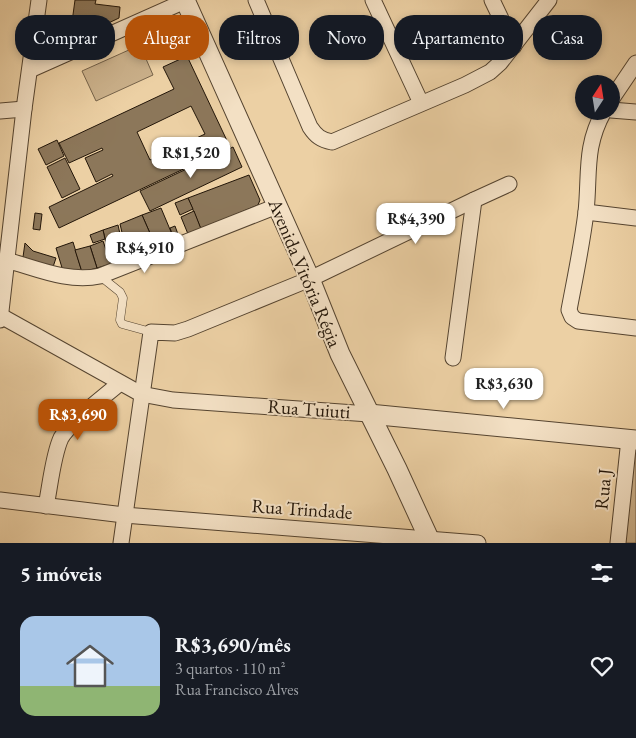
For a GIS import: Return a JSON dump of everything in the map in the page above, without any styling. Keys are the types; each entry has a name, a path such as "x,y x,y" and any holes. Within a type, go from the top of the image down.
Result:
{"street":[{"path":"0,320 24,109 39,0"},
{"path":"30,70 186,0"},
{"name":"Avenida Vitória Régia","path":"186,0 310,279 340,354 397,469 429,541"},
{"path":"256,0 310,127 314,134 322,140 332,142 421,103 490,72 502,60"},
{"path":"373,0 421,103"},
{"path":"492,0 499,15"},
{"path":"523,34 550,0"},
{"path":"620,87 636,63"},
{"path":"0,111 24,109"},
{"path":"620,111 636,112"},
{"path":"599,120 591,141 586,212 569,310 572,317 578,321 636,328"},
{"path":"121,543 151,332 175,333 188,329 310,279 509,184"},
{"path":"452,358 474,200"},
{"path":"6,260 70,278 80,279 100,276 277,206"},
{"path":"586,212 636,218"},
{"name":"Rua Tuiuti","path":"1,316 141,394 173,400 369,414 632,439"},
{"path":"46,506 56,453 61,438 69,428 120,383"},
{"name":"Rua J","path":"618,543 632,439"},
{"name":"Rua Trindade","path":"0,500 124,515 429,541 478,543"}],"lane":[{"path":"100,276 120,292 122,298 120,320 122,324 151,332"}],"shaded area":[{"path":"125,52 125,60 146,60 153,75 96,101 82,71 107,60 115,60 115,56"},
{"path":"634,447 636,447 636,543 624,543"}],"building":[{"path":"75,0 96,0 95,4 120,7 119,18 115,20 115,15 73,15"},
{"path":"178,60 189,60 230,147 59,228 49,207 113,176 112,174 96,182 85,158 103,150 102,148 69,163 59,143 174,89 163,67","holes":["191,106 205,134 150,160 137,132"]},
{"path":"57,140 64,156 46,165 38,149"},
{"path":"233,147 242,167 150,211 140,191"},
{"path":"65,158 80,189 62,198 47,167"},
{"path":"249,175 260,200 258,205 201,229 188,198"},
{"path":"188,198 193,209 180,215 175,203"},
{"path":"161,208 174,239 156,247 142,215"},
{"path":"194,211 201,229 188,234 181,217"},
{"path":"35,213 42,214 40,230 33,229"},
{"path":"142,215 156,247 128,258 120,224"},
{"path":"118,225 122,243 107,247 103,230"},
{"path":"175,226 179,237 174,239 170,228"},
{"path":"103,230 105,239 93,243 90,235"},
{"path":"103,241 111,264 97,268 90,246"},
{"path":"73,242 82,272 63,271 56,248"},
{"path":"124,242 128,258 117,261 114,249 110,250 109,246"},
{"path":"25,243 33,251 56,258 53,267 23,257"},
{"path":"90,246 97,268 82,272 75,250"}]}
